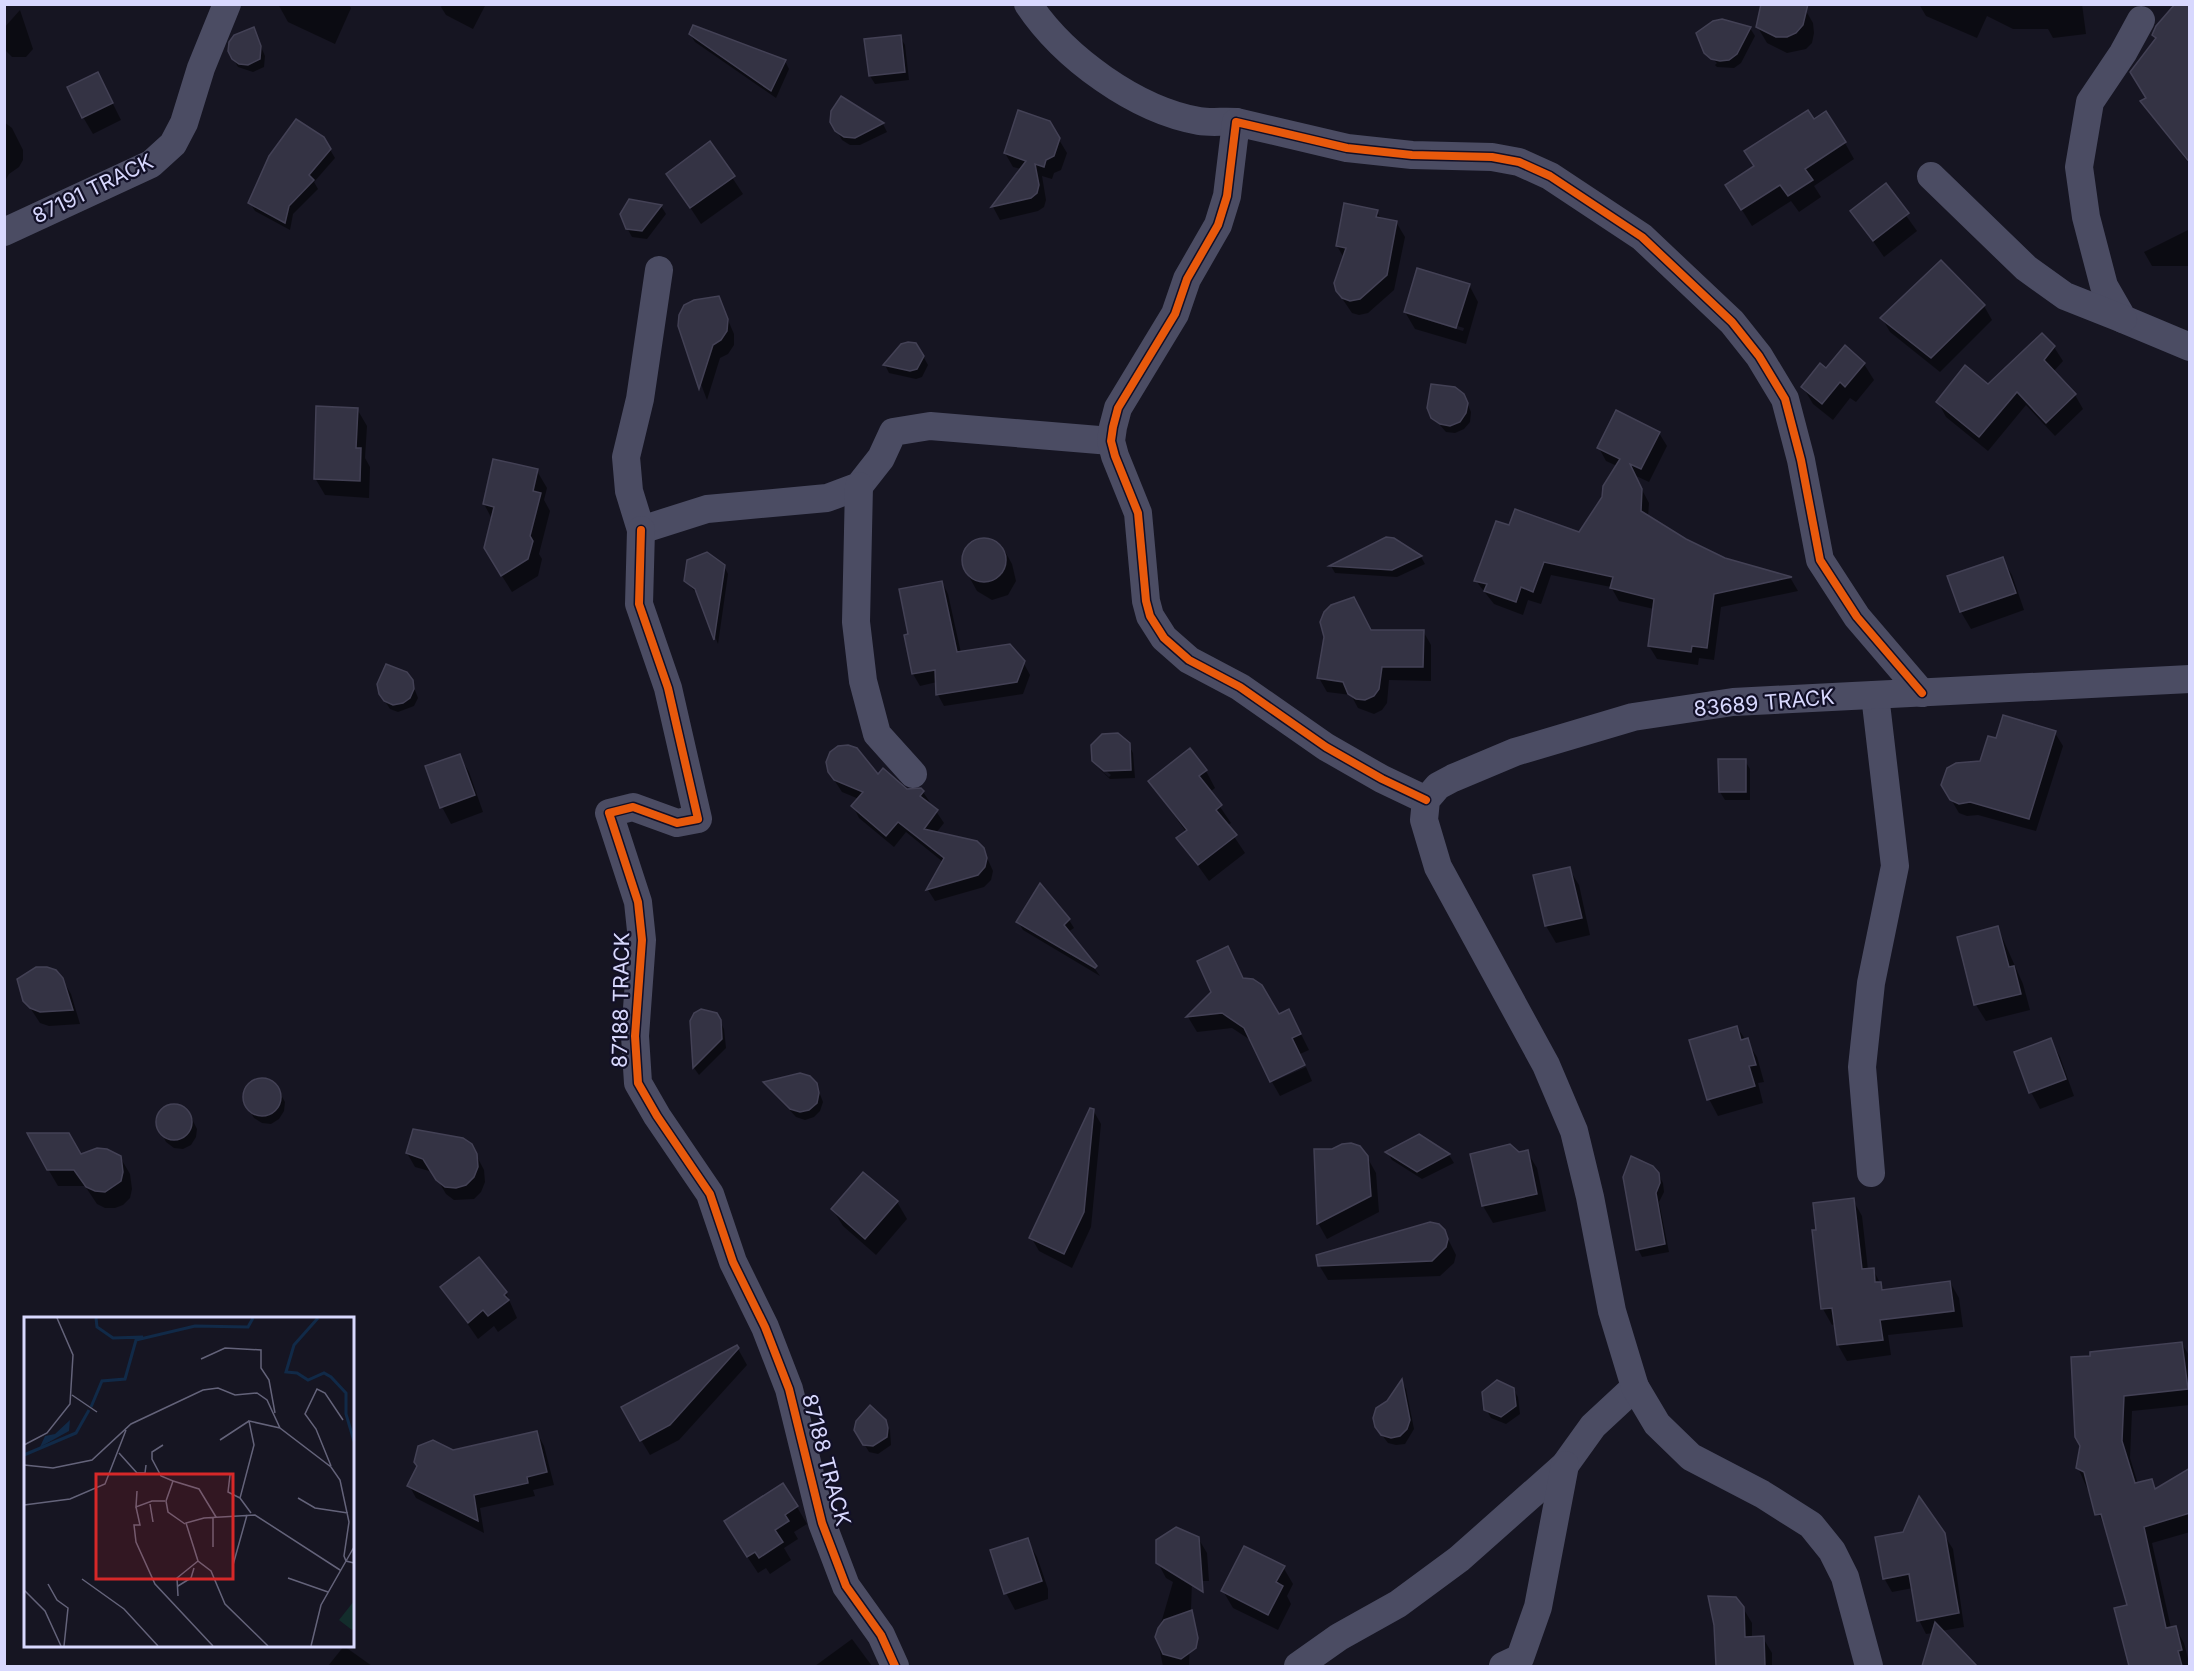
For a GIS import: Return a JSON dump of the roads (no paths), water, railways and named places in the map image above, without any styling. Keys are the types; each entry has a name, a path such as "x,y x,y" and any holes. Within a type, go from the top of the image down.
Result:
{"street":[{"name":"87191 TRACK","path":"4,232 151,164 173,144 184,123 201,68 226,4"},
{"path":"1028,4 1044,28 1066,48 1145,105 1200,121 1236,122 1347,148 1412,155 1492,157 1519,162 1550,176 1642,237 1732,322 1759,356 1785,399 1801,459 1820,560 1857,617 1922,693"},
{"path":"2123,319 2104,286 2086,217 2079,166 2090,102 2123,53 2141,20"},
{"path":"1236,122 1227,196 1218,225 1187,279 1175,314 1118,408 1111,441 1138,513 1146,601 1150,616 1164,638 1189,660 1240,687 1326,747 1382,779 1426,800 1424,820 1437,867 1546,1065 1574,1131 1590,1197 1612,1311 1635,1387 1657,1424 1691,1457 1762,1494 1811,1525 1832,1551 1845,1577 1869,1666"},
{"path":"1931,176 2026,268 2065,296 2190,348"},
{"path":"660,270 640,399 626,457 629,491 641,530 707,509 827,498 859,486 881,458 893,432 930,426 1111,441"},
{"path":"859,486 856,622 863,681 877,734 913,774"},
{"name":"87188 TRACK","path":"641,530 639,604 668,688 698,819 677,823 633,807 609,813 638,902 642,940 635,1036 638,1083 657,1116 710,1194 733,1262 765,1327 789,1389 822,1523 846,1586 881,1635 896,1666"},
{"name":"83689 TRACK","path":"1426,800 1437,786 1497,759 1633,717 1733,702 2190,679"},
{"path":"1871,1173 1862,1067 1871,983 1895,866 1875,695"},
{"path":"1298,1666 1339,1637 1398,1604 1459,1559 1566,1465 1593,1426 1635,1387"},
{"path":"1503,1666 1520,1658 1538,1607 1566,1465"}]}
